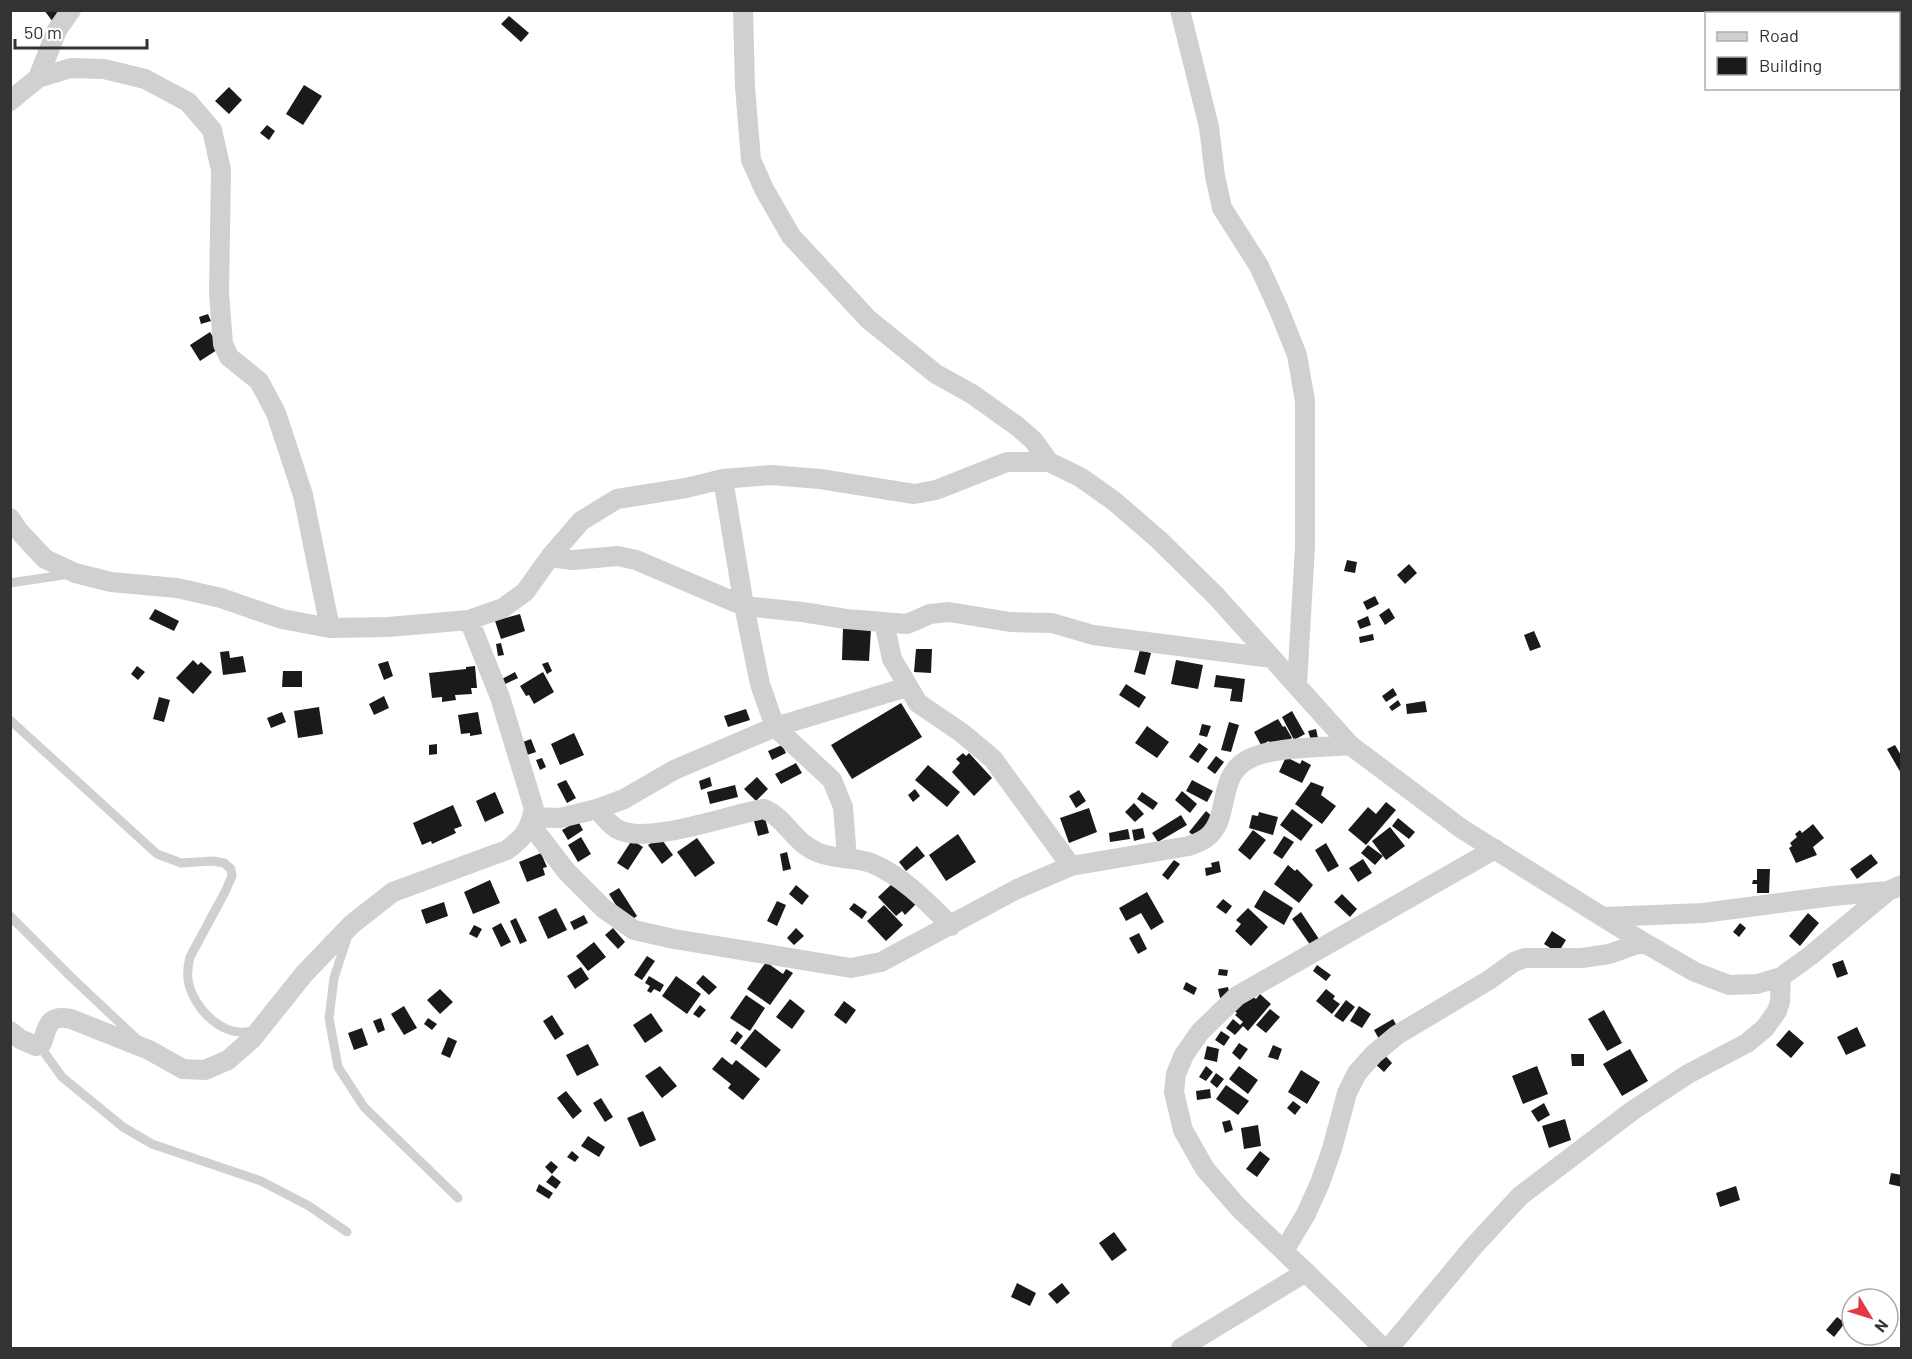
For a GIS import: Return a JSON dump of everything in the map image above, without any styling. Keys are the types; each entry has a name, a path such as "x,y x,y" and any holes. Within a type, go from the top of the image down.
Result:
{"street":[{"path":"38,78 57,30 71,10"},
{"path":"742,10 751,160 764,189 791,236 868,319 936,374 972,394 1017,426 1033,440 1049,462"},
{"path":"1180,10 1209,127 1215,176 1222,208 1259,266 1279,310 1297,355 1305,401 1305,546 1297,685"},
{"path":"10,101 38,78 71,68 104,69 145,79 188,102 212,130 221,170 219,293 223,344 229,357 259,381 276,413 303,495 330,628"},
{"path":"10,518 18,530 45,558 75,573 111,582 177,588 221,598 282,618 330,628 388,627 469,620 502,608 525,592 550,557 581,521 617,499 686,488 723,479 771,475 819,479 914,494 936,490 1006,462 1049,462 1080,477 1114,501 1159,540 1216,596 1350,745 1462,829 1695,972 1729,985 1757,984 1781,977 1895,888"},
{"path":"723,479 744,606 760,684 775,727 832,780 843,807 847,858"},
{"path":"550,557 573,561 618,556 636,560 744,606 907,624 930,614 949,612 1010,622 1052,623 1093,635 1272,658"},
{"path":"10,1031 20,1039 36,1046 42,1043 45,1028 53,1020 61,1017 71,1019 149,1050 183,1069 205,1070 228,1060 261,1028 304,974 352,924 393,892 455,867 507,850 522,837 531,821 534,809 500,697 469,620"},
{"path":"884,622 892,659 918,704 962,733 993,759 1071,866"},
{"path":"531,821 560,818 597,809 624,799 674,770 775,727 907,687"},
{"path":"531,821 567,872 603,908 634,930 851,968 880,962 1017,890 1071,866 1189,846 1206,838 1218,821 1232,772 1247,759 1261,753 1281,750 1350,745"},
{"path":"597,809 618,830 641,835 764,809 778,818 803,844 819,853 870,863 888,872 916,892 951,926"},
{"path":"1383,1348 1238,1207 1205,1169 1183,1130 1174,1092 1176,1074 1184,1055 1200,1032 1237,996 1496,849"},
{"path":"1605,917 1702,914 1895,888"},
{"path":"1284,1251 1306,1214 1320,1183 1347,1093 1357,1073 1374,1054 1397,1035 1489,980 1514,962 1525,958 1582,958 1609,954 1643,942"},
{"path":"1389,1348 1473,1246 1520,1196 1632,1111 1688,1074 1747,1043 1766,1028 1780,1002 1781,977"},
{"path":"1181,1348 1306,1272"}],"lane":[{"path":"10,583 75,573"},
{"path":"10,720 157,854 181,863 213,861 224,863 231,869 232,876 225,892 190,957 187,968 188,982 198,1002 221,1027 238,1033 261,1028"},
{"path":"10,916 149,1050"},
{"path":"352,924 334,978 329,1018 338,1067 364,1107 458,1198"},
{"path":"39,1045 62,1077 123,1127 152,1144 261,1181 309,1206 347,1232"}],"building":[{"path":"44,10 60,10 53,22"},
{"path":"509,16 529,33 521,42 501,24"},
{"path":"304,85 322,96 303,125 286,114"},
{"path":"229,87 242,100 229,114 215,101"},
{"path":"267,125 275,131 269,140 260,133"},
{"path":"208,314 211,321 201,324 199,317"},
{"path":"210,332 220,348 200,361 190,345"},
{"path":"1347,560 1357,562 1355,573 1344,571"},
{"path":"1409,564 1417,573 1405,584 1397,575"},
{"path":"1375,596 1379,604 1367,610 1363,602"},
{"path":"1389,608 1395,618 1385,625 1379,615"},
{"path":"155,609 179,621 174,631 149,619"},
{"path":"520,614 525,631 501,639 495,621"},
{"path":"1368,616 1371,625 1360,629 1357,621"},
{"path":"843,627 871,629 869,661 842,660"},
{"path":"1534,631 1541,647 1530,651 1524,635"},
{"path":"1373,634 1374,640 1360,643 1359,637"},
{"path":"501,643 504,655 498,656 496,644"},
{"path":"916,649 932,649 931,673 914,672"},
{"path":"1140,650 1151,653 1145,675 1134,672"},
{"path":"229,651 230,658 243,656 246,672 223,675 220,652"},
{"path":"193,660 198,665 201,662 212,672 193,694 176,678"},
{"path":"1176,660 1203,665 1198,689 1171,684"},
{"path":"388,661 393,676 384,680 378,664"},
{"path":"548,662 552,671 547,674 542,664"},
{"path":"137,666 145,672 138,680 131,674"},
{"path":"475,666 477,688 471,688 472,694 455,695 456,700 442,702 442,697 432,698 429,673"},
{"path":"283,671 302,671 302,687 282,687"},
{"path":"515,672 518,678 503,685 500,680"},
{"path":"543,672 554,692 534,704 520,686"},
{"path":"1216,675 1245,679 1242,702 1230,701 1232,689 1214,687"},
{"path":"1126,684 1146,697 1139,708 1119,695"},
{"path":"1393,688 1397,695 1386,702 1382,696"},
{"path":"384,696 389,708 374,715 369,704"},
{"path":"159,697 170,700 164,722 153,719"},
{"path":"1398,700 1401,705 1392,711 1389,707"},
{"path":"1425,701 1427,712 1407,714 1406,704"},
{"path":"901,703 922,737 852,779 831,745"},
{"path":"319,707 323,734 298,738 294,711"},
{"path":"746,709 750,720 728,727 724,716"},
{"path":"1292,711 1305,734 1294,740 1282,717"},
{"path":"282,712 286,722 271,728 267,718"},
{"path":"478,712 482,734 470,736 470,733 461,734 458,715"},
{"path":"1278,719 1292,738 1273,749 1269,741 1261,745 1254,732"},
{"path":"1229,722 1239,725 1231,752 1221,750"},
{"path":"1202,724 1211,726 1207,737 1199,735"},
{"path":"1147,726 1169,742 1157,758 1135,743"},
{"path":"1316,729 1318,738 1311,740 1308,731"},
{"path":"574,733 584,755 560,765 551,744"},
{"path":"531,739 536,752 527,755 523,742"},
{"path":"1199,743 1208,749 1198,763 1189,757"},
{"path":"437,744 437,754 429,755 429,745"},
{"path":"782,745 786,753 772,760 768,751"},
{"path":"1895,745 1902,757 1902,775 1887,749"},
{"path":"963,753 966,756 969,753 992,778 974,796 952,772 960,763 956,759"},
{"path":"1216,756 1224,762 1215,774 1207,768"},
{"path":"1286,757 1300,764 1302,760 1311,765 1302,783 1279,772"},
{"path":"542,758 546,767 540,770 536,760"},
{"path":"796,763 802,773 781,784 775,774"},
{"path":"928,765 960,792 947,807 915,780"},
{"path":"710,777 712,786 701,790 699,781"},
{"path":"757,777 768,789 756,801 744,789"},
{"path":"566,780 576,798 567,803 557,784"},
{"path":"1192,780 1213,791 1207,802 1186,791"},
{"path":"1311,782 1324,787 1321,795 1336,806 1322,824 1295,804"},
{"path":"735,785 738,797 710,804 707,792"},
{"path":"915,789 920,796 913,802 908,795"},
{"path":"1079,790 1086,801 1076,808 1069,796"},
{"path":"1182,791 1197,804 1190,813 1175,800"},
{"path":"495,792 504,813 485,822 476,801"},
{"path":"1142,792 1158,803 1153,810 1137,799"},
{"path":"1386,802 1396,810 1366,845 1348,830 1368,807 1376,814"},
{"path":"1134,803 1144,814 1135,822 1125,812"},
{"path":"453,805 462,826 454,829 456,833 432,844 431,841 422,845 413,823"},
{"path":"1089,808 1097,832 1069,843 1060,818"},
{"path":"1292,809 1313,825 1301,841 1280,825"},
{"path":"1206,811 1213,817 1196,838 1189,832"},
{"path":"1259,812 1278,817 1273,835 1249,828 1252,815 1258,816"},
{"path":"1181,815 1187,825 1158,842 1152,833"},
{"path":"765,818 769,833 758,836 754,821"},
{"path":"1398,818 1415,832 1409,839 1392,826"},
{"path":"578,821 583,830 568,840 562,830"},
{"path":"1813,824 1824,838 1813,847 1817,855 1796,863 1789,848 1792,846 1790,843 1797,837 1795,834 1800,830 1802,833"},
{"path":"1390,827 1405,846 1386,860 1372,841"},
{"path":"1143,828 1145,838 1134,841 1132,830"},
{"path":"1128,829 1130,839 1110,842 1109,833"},
{"path":"1253,830 1266,840 1250,860 1238,850"},
{"path":"958,834 976,862 946,881 929,855"},
{"path":"1284,836 1294,842 1282,859 1273,853"},
{"path":"581,837 591,854 578,862 568,845"},
{"path":"660,837 673,855 662,864 648,845"},
{"path":"697,838 715,863 695,877 677,852"},
{"path":"632,840 643,847 628,870 617,863"},
{"path":"1326,843 1339,866 1328,872 1315,850"},
{"path":"1368,845 1383,856 1375,865 1361,853"},
{"path":"917,846 925,856 906,871 899,862"},
{"path":"787,852 791,869 783,871 780,854"},
{"path":"541,853 547,867 543,868 545,875 527,882 519,862"},
{"path":"1871,854 1878,863 1857,879 1850,869"},
{"path":"1363,859 1372,873 1358,882 1349,868"},
{"path":"1174,860 1180,864 1168,880 1162,875"},
{"path":"1219,861 1221,872 1206,876 1205,868 1212,867 1211,863"},
{"path":"1288,865 1295,871 1297,869 1313,885 1299,903 1274,884"},
{"path":"1757,869 1770,869 1769,893 1757,893 1757,884 1752,884 1753,880 1757,880"},
{"path":"490,880 500,903 473,914 464,892"},
{"path":"895,881 916,904 905,915 902,911 896,916 878,897"},
{"path":"796,885 809,896 802,905 789,894"},
{"path":"619,888 637,916 627,923 609,894"},
{"path":"1264,890 1293,908 1284,925 1254,907"},
{"path":"1147,892 1164,922 1151,930 1141,913 1126,921 1119,908"},
{"path":"1342,894 1357,909 1350,917 1334,902"},
{"path":"1223,899 1232,906 1226,914 1216,907"},
{"path":"777,901 786,905 777,926 767,921"},
{"path":"444,902 448,916 426,924 421,910"},
{"path":"854,903 867,912 862,919 849,909"},
{"path":"884,905 903,925 886,941 867,921"},
{"path":"556,908 567,930 548,939 538,917"},
{"path":"1248,908 1268,927 1251,946 1235,931 1241,924 1236,920"},
{"path":"1301,912 1319,939 1311,946 1292,919"},
{"path":"1808,913 1819,923 1800,946 1789,936"},
{"path":"584,915 588,923 574,930 570,922"},
{"path":"516,918 527,941 520,944 510,921"},
{"path":"501,923 511,942 501,947 492,928"},
{"path":"1740,923 1746,928 1739,937 1733,932"},
{"path":"474,925 482,929 477,938 469,934"},
{"path":"613,928 625,942 618,949 605,935"},
{"path":"796,928 804,936 794,945 787,938"},
{"path":"1552,931 1566,940 1558,953 1544,944"},
{"path":"1139,933 1147,949 1138,954 1129,938"},
{"path":"594,942 606,957 588,971 576,956"},
{"path":"647,956 655,961 642,980 634,975"},
{"path":"1843,960 1848,974 1837,978 1832,964"},
{"path":"766,962 783,974 786,969 793,973 770,1005 747,989"},
{"path":"1317,965 1331,975 1326,981 1313,971"},
{"path":"581,967 589,979 575,989 567,976"},
{"path":"1219,969 1228,970 1227,976 1218,975"},
{"path":"703,975 717,987 709,995 696,983"},
{"path":"649,976 664,985 660,992 654,989 651,993 647,991 650,986 645,983"},
{"path":"676,976 701,994 687,1014 662,996"},
{"path":"1186,982 1197,988 1194,995 1183,989"},
{"path":"1228,987 1230,996 1220,998 1218,989"},
{"path":"440,989 453,1002 440,1014 427,1000"},
{"path":"1326,989 1335,996 1333,999 1340,1004 1332,1014 1316,1001"},
{"path":"1249,993 1256,999 1260,994 1271,1004 1248,1031 1243,1026 1235,1035 1226,1028 1233,1019 1240,1025 1243,1022 1235,1015 1237,1013 1234,1010"},
{"path":"746,995 765,1008 750,1031 730,1018"},
{"path":"790,999 805,1011 792,1029 776,1017"},
{"path":"1346,1000 1355,1007 1343,1022 1334,1016"},
{"path":"844,1001 856,1010 846,1024 834,1015"},
{"path":"700,1005 706,1010 699,1018 693,1014"},
{"path":"404,1006 417,1028 404,1035 391,1014"},
{"path":"1359,1006 1371,1014 1362,1028 1350,1021"},
{"path":"1270,1009 1280,1017 1266,1033 1256,1025"},
{"path":"1604,1010 1622,1043 1607,1051 1588,1019"},
{"path":"651,1013 663,1031 645,1043 633,1025"},
{"path":"552,1015 564,1034 555,1040 543,1021"},
{"path":"381,1018 385,1030 378,1033 373,1021"},
{"path":"428,1018 437,1024 432,1030 424,1024"},
{"path":"1393,1019 1398,1028 1379,1039 1374,1030"},
{"path":"1857,1027 1866,1046 1846,1055 1837,1037"},
{"path":"362,1028 368,1045 354,1050 348,1033"},
{"path":"755,1029 781,1050 766,1068 740,1048"},
{"path":"1789,1030 1804,1043 1791,1058 1776,1045"},
{"path":"737,1031 743,1036 736,1045 730,1041"},
{"path":"1221,1031 1230,1037 1224,1046 1215,1040"},
{"path":"448,1037 457,1041 450,1058 441,1054"},
{"path":"1239,1043 1248,1049 1240,1060 1232,1053"},
{"path":"588,1044 599,1065 577,1076 566,1055"},
{"path":"1273,1045 1282,1049 1278,1060 1268,1057"},
{"path":"1207,1046 1219,1049 1217,1062 1204,1059"},
{"path":"1630,1049 1648,1081 1622,1096 1603,1064"},
{"path":"1383,1053 1392,1063 1384,1072 1374,1063"},
{"path":"1571,1054 1584,1054 1584,1066 1572,1066"},
{"path":"722,1057 732,1065 736,1060 760,1079 743,1100 728,1088 731,1084 712,1069"},
{"path":"660,1066 677,1086 662,1098 645,1076"},
{"path":"1206,1066 1213,1072 1206,1081 1199,1077"},
{"path":"1239,1066 1258,1080 1248,1094 1229,1079"},
{"path":"1537,1066 1548,1094 1523,1104 1512,1076"},
{"path":"1301,1070 1320,1082 1307,1104 1288,1092"},
{"path":"1216,1073 1224,1079 1217,1088 1210,1082"},
{"path":"1226,1085 1249,1101 1238,1115 1216,1099"},
{"path":"1210,1089 1211,1098 1197,1100 1196,1091"},
{"path":"566,1091 582,1111 573,1119 557,1098"},
{"path":"601,1098 613,1117 605,1122 593,1103"},
{"path":"1293,1101 1301,1107 1295,1115 1287,1108"},
{"path":"1544,1103 1550,1115 1538,1122 1531,1111"},
{"path":"643,1111 656,1140 640,1147 627,1118"},
{"path":"1565,1119 1571,1140 1549,1148 1542,1126"},
{"path":"1230,1120 1233,1130 1225,1133 1222,1122"},
{"path":"1258,1125 1261,1146 1244,1149 1241,1128"},
{"path":"588,1136 605,1147 599,1157 581,1146"},
{"path":"572,1151 579,1157 575,1162 567,1157"},
{"path":"1260,1151 1270,1159 1257,1177 1246,1169"},
{"path":"551,1161 558,1167 552,1174 545,1167"},
{"path":"1891,1173 1902,1175 1902,1187 1889,1184"},
{"path":"552,1175 561,1182 556,1189 546,1182"},
{"path":"539,1184 553,1193 549,1199 536,1191"},
{"path":"1736,1186 1740,1200 1720,1207 1716,1193"},
{"path":"1114,1232 1127,1250 1112,1261 1099,1243"},
{"path":"1017,1283 1036,1293 1030,1306 1011,1297"},
{"path":"1062,1283 1070,1293 1057,1304 1048,1294"},
{"path":"1837,1317 1840,1319 1840,1329 1834,1337 1826,1330"}]}
